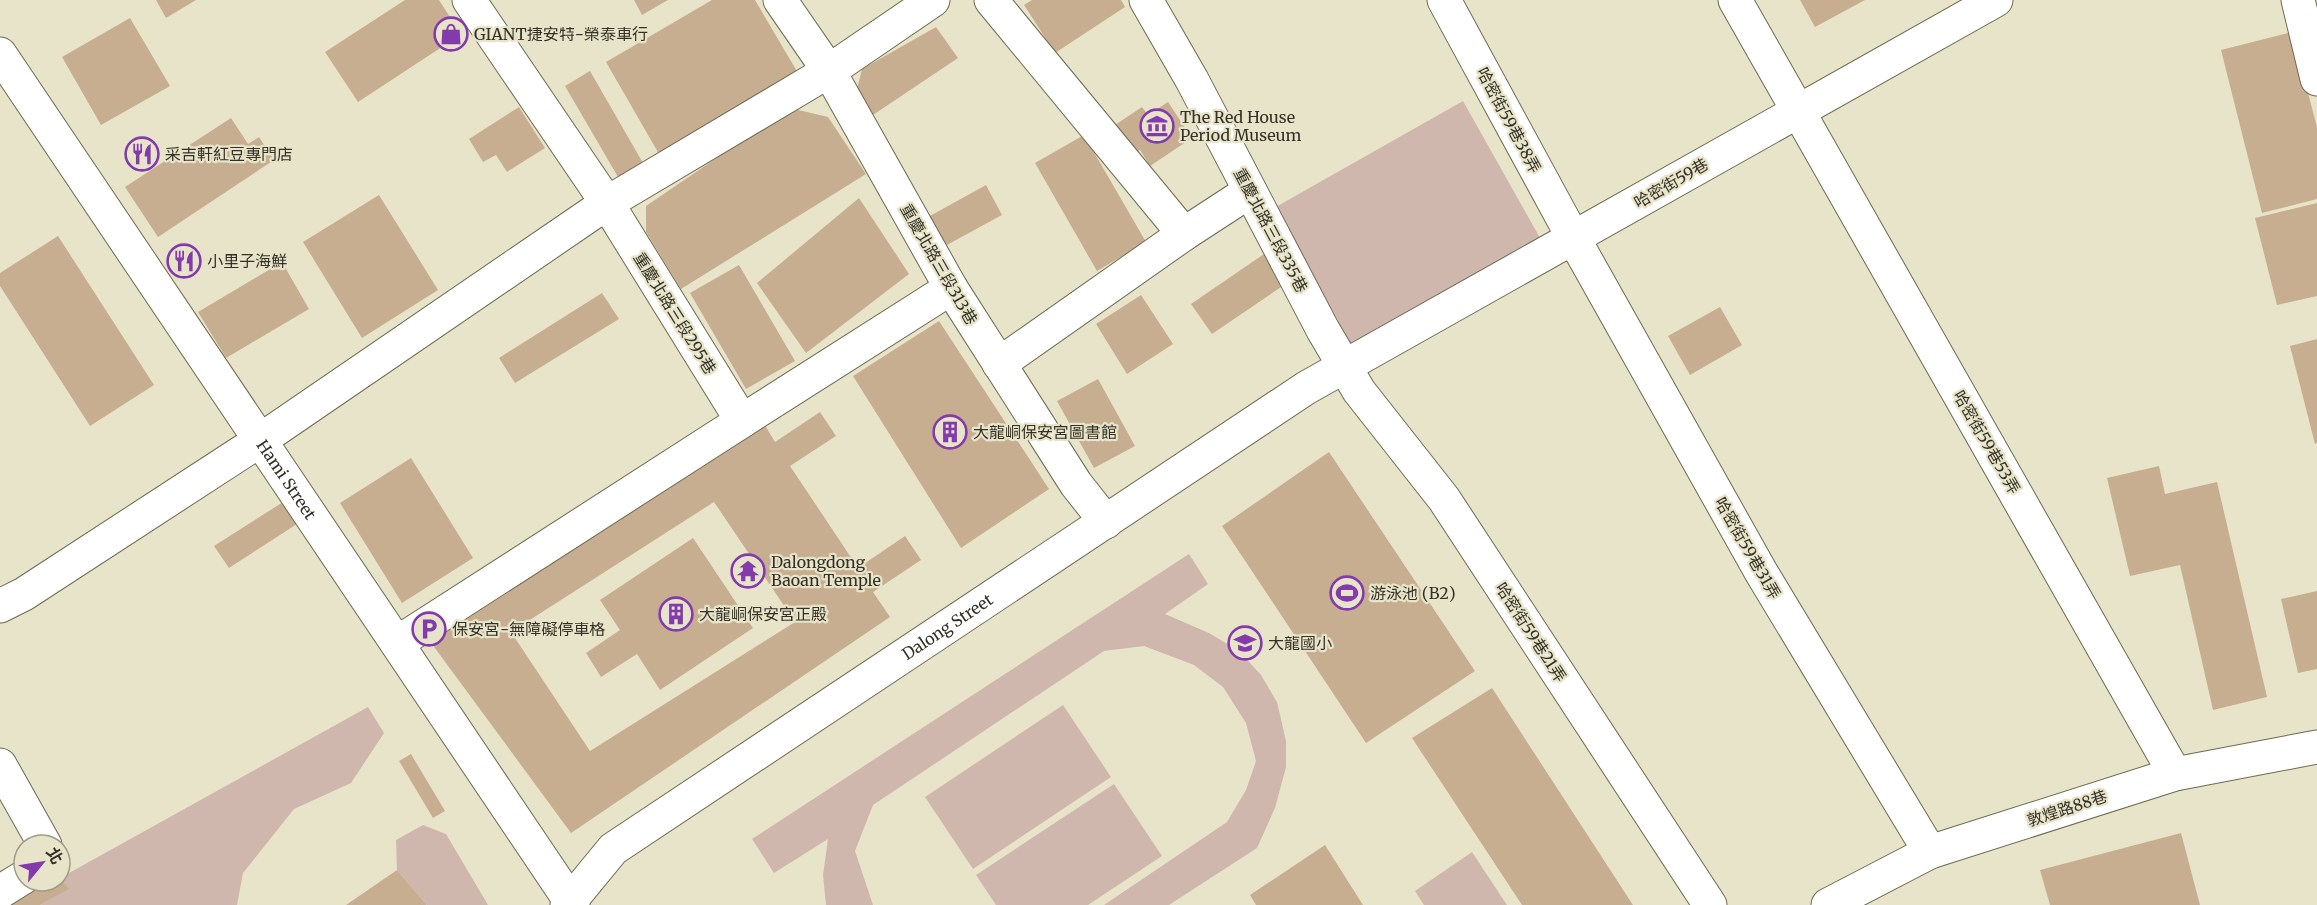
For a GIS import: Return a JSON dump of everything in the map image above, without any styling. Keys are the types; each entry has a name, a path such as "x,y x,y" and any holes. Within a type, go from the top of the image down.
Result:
{"street":[{"name":"重慶北路三段295巷","path":"469,0 607,203 742,421"},
{"name":"重慶北路三段313巷","path":"780,0 829,71 951,288 1076,484 1106,522"},
{"path":"0,606 24,594 260,441 607,203 829,71 933,0"},
{"path":"991,0 1184,234"},
{"name":"重慶北路三段335巷","path":"1146,0 1192,80 1323,330 1344,365"},
{"name":"哈密街59巷38弄","path":"1444,0 1574,239"},
{"name":"哈密街59巷53弄","path":"1735,0 2175,774"},
{"name":"哈密街59巷","path":"1344,365 1574,239 1798,110 1996,0"},
{"path":"2298,0 2317,79"},
{"name":"Hami Street","path":"0,54 398,643 570,904"},
{"path":"999,364 1184,234 1250,191"},
{"name":"哈密街59巷31弄","path":"1574,239 1761,572 1930,852"},
{"path":"398,643 951,288"},
{"name":"Dalong Street","path":"570,904 613,849 1306,388 1344,365"},
{"name":"哈密街59巷21弄","path":"1344,365 1359,392 1444,499 1710,905"},
{"name":"敦煌路88巷","path":"1828,905 1930,852 2175,774 2317,747"},
{"path":"0,765 38,833"}],"shaded area":[{"path":"1463,101 1540,238 1351,344 1274,208"},
{"path":"1189,554 1208,584 1165,614 1209,633 1239,651 1261,675 1277,702 1286,741 1286,767 1275,808 1257,848 1169,905 1104,905 1227,822 1246,790 1256,761 1246,723 1223,687 1194,665 1144,646 1104,651 873,805 855,851 873,905 826,905 823,875 828,839 774,873 752,839"},
{"path":"1063,705 1111,777 973,869 925,797"},
{"path":"368,707 384,733 351,783 294,809 243,873 237,905 40,905 61,893 72,893 72,871"},
{"path":"1114,784 1162,856 1088,905 996,905 976,875"},
{"path":"423,825 446,834 488,905 427,905 397,870 396,840"},
{"path":"1472,852 1507,905 1424,905 1415,891"}],"building":[{"path":"156,0 196,0 166,18"},
{"path":"405,0 439,0 450,17 440,24 451,41 358,102 325,52"},
{"path":"634,0 668,0 642,15"},
{"path":"712,0 755,0 798,73 659,154 606,62"},
{"path":"1032,0 1121,0 1125,7 1055,53 1024,5"},
{"path":"1800,0 1865,0 1815,27"},
{"path":"130,18 170,86 101,125 62,57"},
{"path":"936,27 958,58 867,119 855,97 862,69"},
{"path":"2292,32 2317,127 2317,199 2262,213 2221,50"},
{"path":"590,71 643,163 618,177 565,86"},
{"path":"1168,102 1192,138 1150,166 1140,150 1131,156 1112,127 1142,107 1148,115"},
{"path":"519,107 545,148 507,172 496,155 483,162 469,139"},
{"path":"790,108 828,117 866,174 681,289 646,232 646,206"},
{"path":"231,118 248,144 259,137 274,160 158,237 125,187"},
{"path":"1084,135 1146,242 1097,271 1035,163"},
{"path":"986,185 1002,215 945,246 928,217"},
{"path":"379,195 438,290 362,338 303,242"},
{"path":"859,198 909,274 806,353 757,283"},
{"path":"2317,203 2317,296 2277,305 2255,218"},
{"path":"58,236 154,385 90,426 0,286 0,273"},
{"path":"1264,254 1284,285 1212,334 1191,304"},
{"path":"282,262 309,309 226,358 198,312"},
{"path":"739,265 795,361 746,389 690,293"},
{"path":"602,293 619,319 515,383 499,358"},
{"path":"1141,295 1173,344 1127,374 1096,324"},
{"path":"1720,307 1742,345 1690,375 1668,336"},
{"name":"大龍峒保安宮圖書館","path":"939,321 1049,489 961,548 853,376"},
{"path":"2317,339 2317,443 2315,444 2290,346"},
{"path":"1098,379 1135,446 1094,468 1057,401"},
{"path":"820,412 836,436 790,466 858,568 905,536 921,560 873,592 890,617 571,833 429,640 763,422 775,442","holes":["714,502 795,622 590,751 511,632"]},
{"path":"1329,452 1475,671 1366,743 1222,526"},
{"path":"411,458 473,558 402,603 340,503"},
{"path":"2159,466 2165,494 2217,482 2267,697 2213,710 2180,565 2130,576 2107,478"},
{"path":"283,502 297,524 229,568 214,546"},
{"name":"大龍峒保安宮正殿","path":"693,538 753,628 660,690 637,654 601,677 586,653 620,630 600,600"},
{"path":"2317,591 2317,669 2298,673 2281,599"},
{"path":"1492,688 1633,905 1522,905 1412,738"},
{"path":"411,754 445,811 433,818 399,761"},
{"path":"2181,833 2200,905 2050,905 2040,870"},
{"path":"1325,845 1363,905 1256,905 1250,895"},
{"path":"397,870 427,905 346,905"},
{"path":"20,893 62,893 40,905 0,905"}],"place":[{"name":"GIANT捷安特-榮泰車行","path":"451,34"},
{"name":"The Red House Period Museum","path":"1157,126"},
{"name":"采吉軒紅豆專門店","path":"142,154"},
{"name":"小里子海鮮","path":"184,261"},
{"name":"大龍峒保安宮圖書館","path":"950,432"},
{"name":"Dalongdong Baoan Temple","path":"748,571"},
{"name":"游泳池 (B2)","path":"1347,593"},
{"name":"大龍峒保安宮正殿","path":"676,614"},
{"name":"保安宮-無障礙停車格","path":"429,629"},
{"name":"大龍國小","path":"1245,643"}]}
